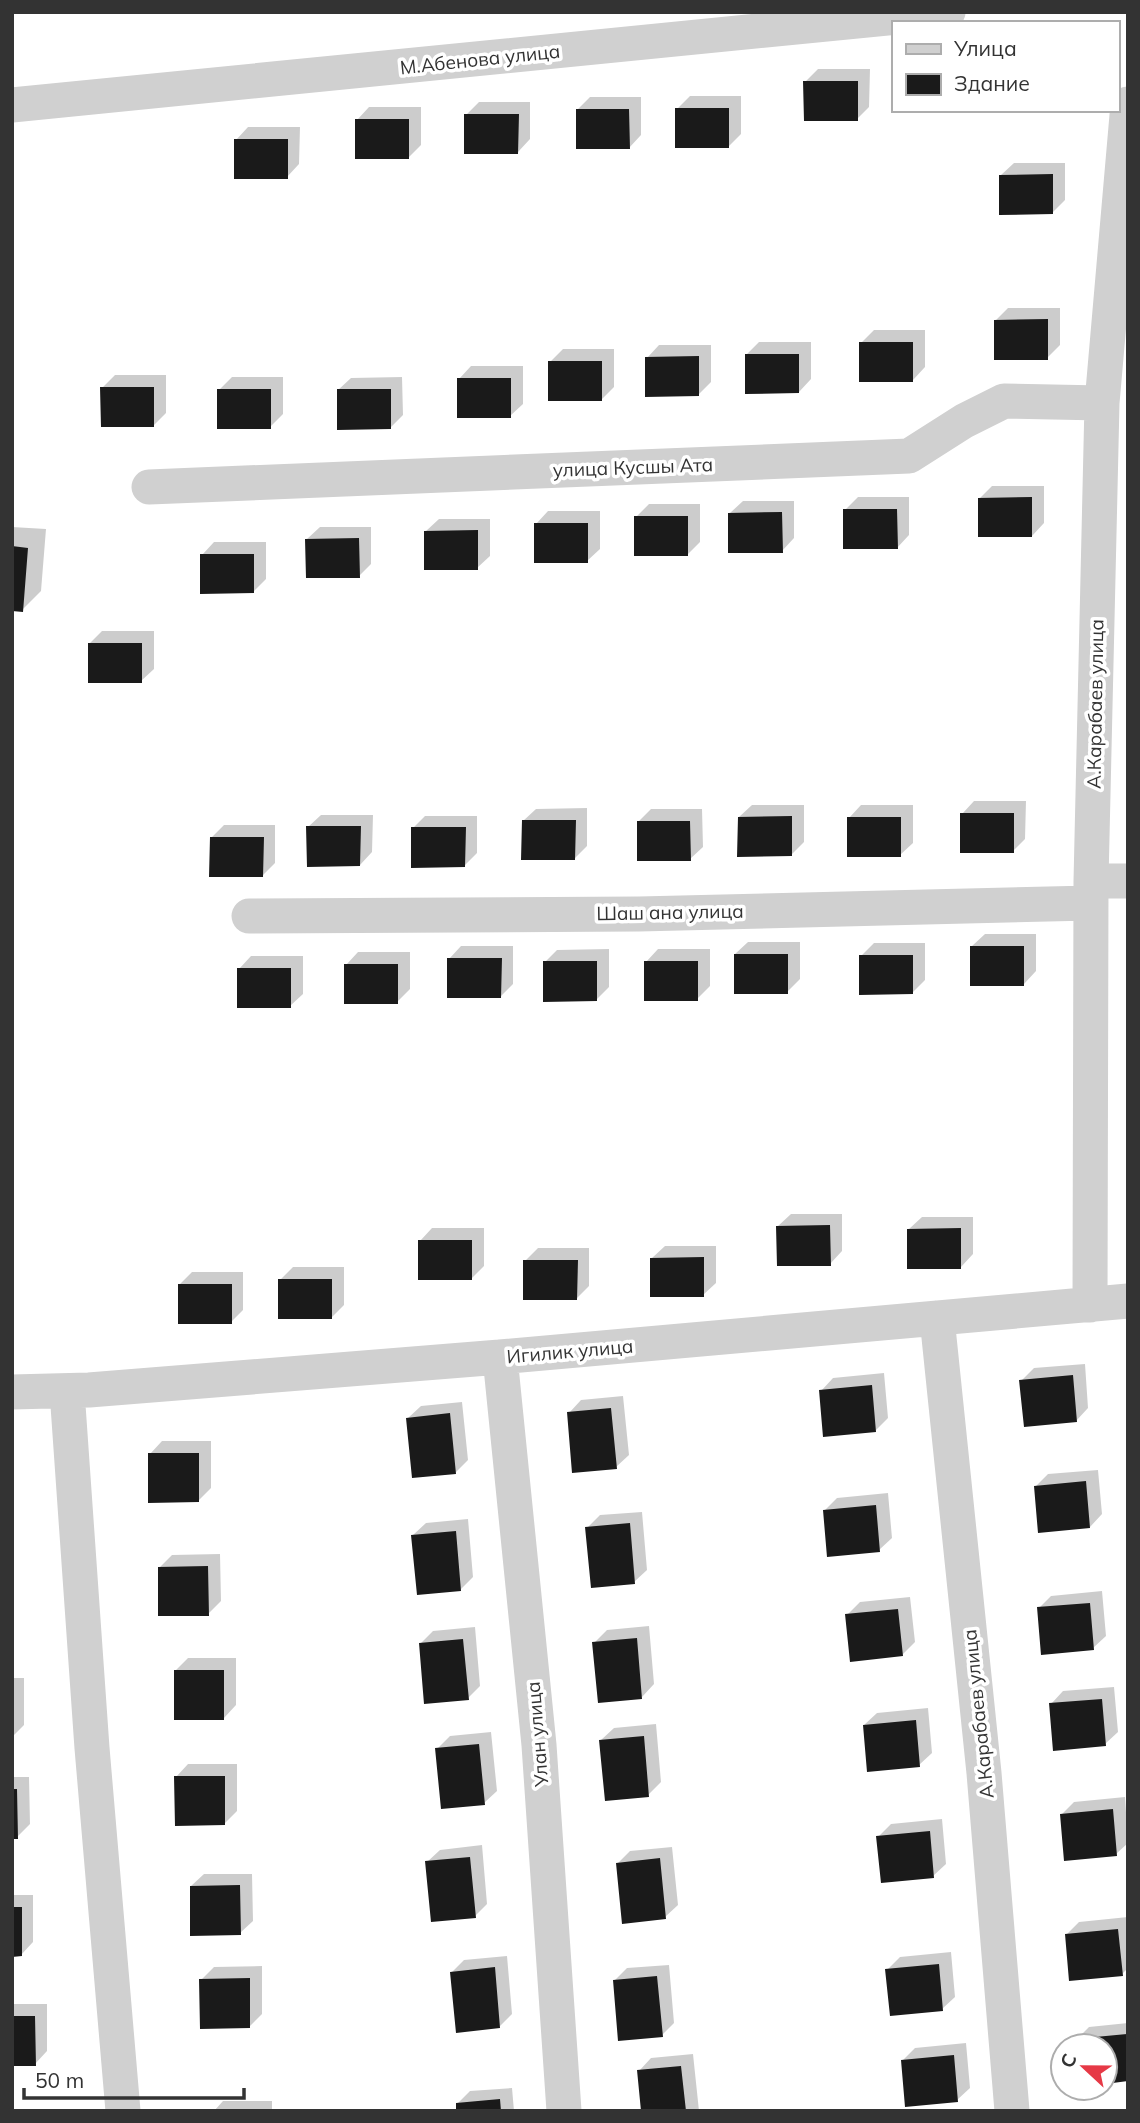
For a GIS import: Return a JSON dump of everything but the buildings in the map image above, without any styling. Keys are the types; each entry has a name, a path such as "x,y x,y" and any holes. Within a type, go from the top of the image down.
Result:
{"street":[{"name":"М.Абенова улица","path":"12,105 948,12"},
{"name":"А.Карабаев улица","path":"1090,1305 1091,892 1128,104"},
{"name":"улица Кусшы Ата","path":"149,487 909,456 964,421 1003,401 1111,425"},
{"name":"Шаш ана улица","path":"249,916 639,914 1091,892 1128,881"},
{"name":"Игилик улица","path":"12,1392 67,1391 500,1357 1128,1301"},
{"name":"А.Карабаев улица","path":"937,1318 984,1773 1012,2111"},
{"name":"Улан улица","path":"500,1357 538,1745 564,2111"},
{"path":"67,1391 91,1734 122,2111"}]}
